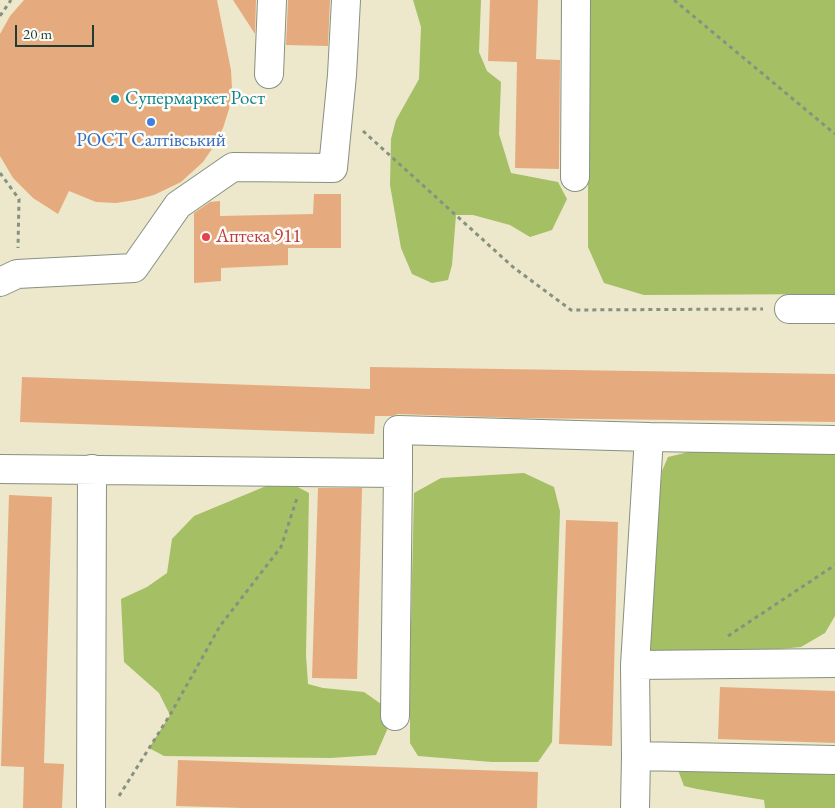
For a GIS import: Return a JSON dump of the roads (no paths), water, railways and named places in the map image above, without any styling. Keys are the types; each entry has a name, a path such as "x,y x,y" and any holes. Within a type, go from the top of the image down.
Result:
{"lane":[{"path":"270,74 272,0"},
{"path":"8,278 134,268 178,205 232,167 332,168 342,75 346,0"},
{"path":"575,177 576,0"},
{"path":"789,308 835,310"},
{"path":"395,716 398,430 835,440"},
{"path":"635,808 636,665 649,437"},
{"path":"0,469 398,472"},
{"path":"92,470 104,804"},
{"path":"636,665 835,663"},
{"path":"636,756 835,760"}],"place":[{"name":"Супермаркет Рост","path":"115,99"},
{"name":"РОСТ Салтівський","path":"151,122"},
{"name":"Аптека 911","path":"206,237"}]}
